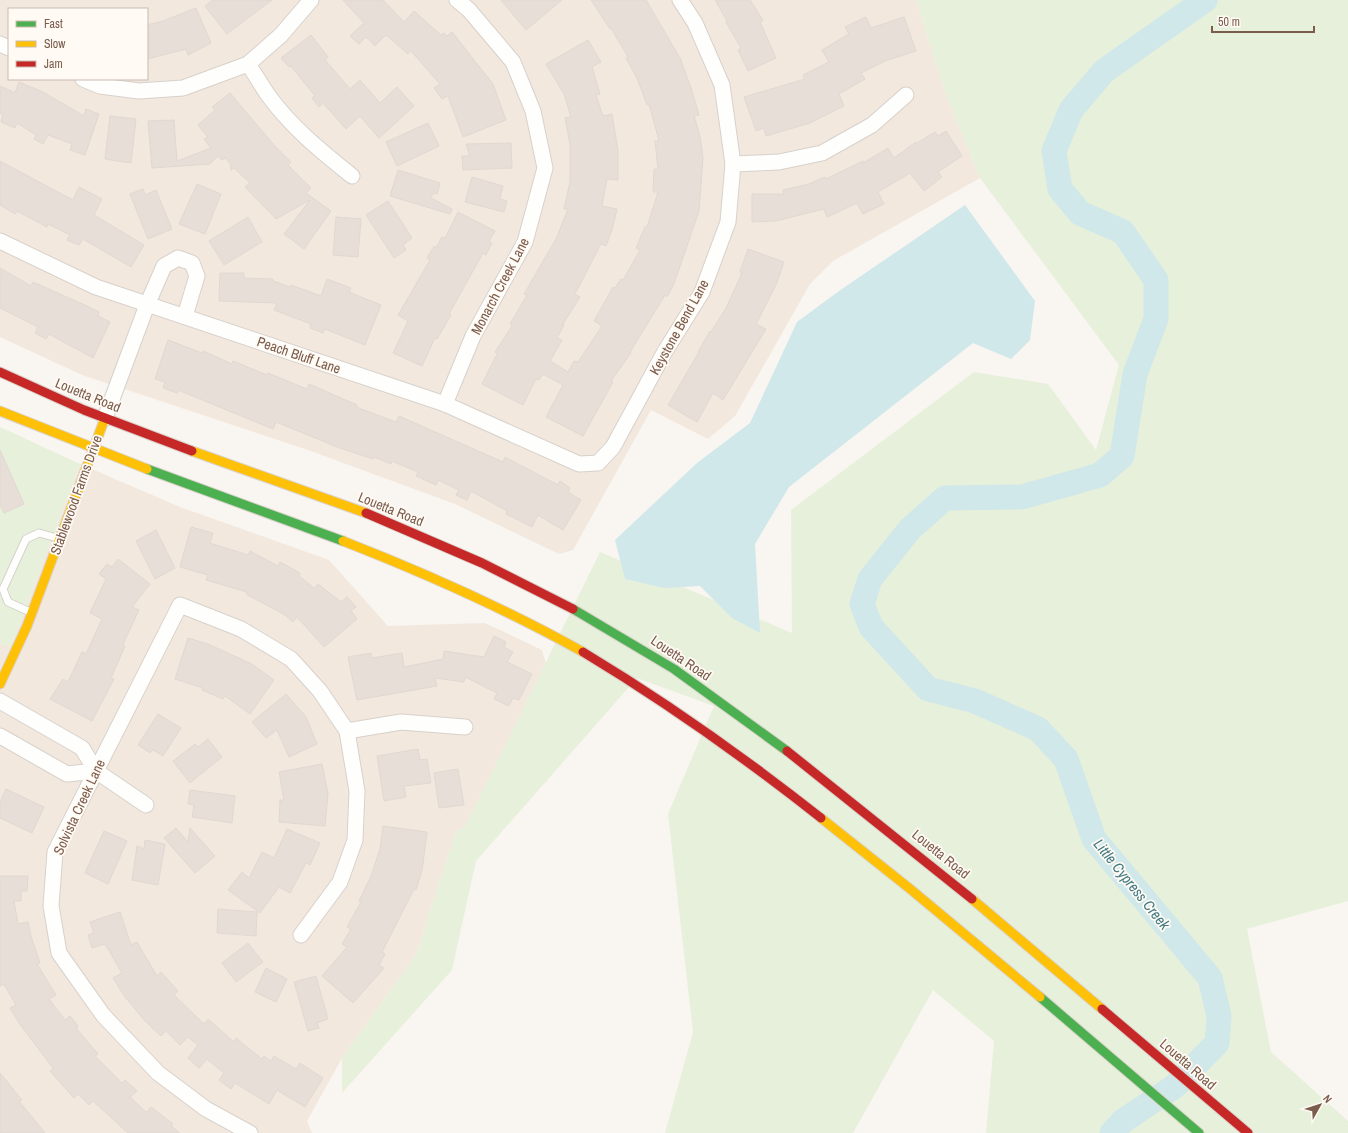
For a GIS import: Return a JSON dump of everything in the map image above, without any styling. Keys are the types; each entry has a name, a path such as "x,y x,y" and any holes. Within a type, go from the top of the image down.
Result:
{"main road":[{"name":"Louetta Road","path":"0,372 105,418 226,464 366,513 450,548 550,596 627,639 773,739 923,858 1248,1133"},
{"path":"0,411 92,450 354,544 445,582 538,627 614,670 761,770 988,953 1199,1133"},
{"name":"Stablewood Farms Drive","path":"0,684 32,612 105,418"}],"street":[{"path":"85,80 100,86 139,91 183,88 248,64 281,35 311,0"},
{"name":"Monarch Creek Lane","path":"445,404 473,336 525,242 545,168 533,111 513,62 469,10 457,0"},
{"name":"Keystone Bend Lane","path":"598,463 613,448 664,353 702,292 728,222 733,164 722,85 695,23 680,0"},
{"path":"248,64 269,96 296,127 322,152 352,176"},
{"path":"733,164 779,162 822,153 872,125 906,95"},
{"name":"Peach Bluff Lane","path":"0,240 96,287 445,404 579,464 598,463"},
{"name":"Stablewood Farms Drive","path":"105,418 147,305 164,266 178,258 192,263 197,276 185,316"},
{"name":"Solvista Creek Lane","path":"250,1133 206,1109 158,1073 103,1015 59,953 51,906 55,852 180,605 242,629 291,659 320,691 347,731"},
{"path":"0,701 82,748 96,771 146,805"},
{"path":"301,935 340,882 355,840 357,791 347,731 401,722 465,727"},
{"path":"0,736 67,774 96,771"}],"lane":[{"path":"32,612 8,602 3,589 26,539 39,533 60,538"}],"shaded area":[{"path":"0,0 916,0 945,92 980,178 833,261 810,284 735,416 708,439 651,410 573,550 559,554 455,504 308,450 82,375 0,337"},
{"path":"80,464 180,507 329,560 388,626 485,623 542,650 546,664 465,827 456,832 416,955 342,1058 307,1121 312,1133 0,1133 0,644 11,646"}],"green space":[{"path":"916,0 1348,0 1348,901 1247,929 1271,1052 1348,1121 1348,1133 986,1133 994,1041 933,990 853,1133 665,1133 693,1032 668,814 714,706 637,678 476,861 452,970 342,1093 342,1058 416,955 456,832 465,827 600,552 792,633 791,510 974,372 1048,384 1096,450 1119,365 980,178 945,92"},
{"path":"0,427 80,464 11,646 0,644"}],"water":[{"path":"965,205 1035,301 1030,340 1011,359 973,343 789,487 755,544 760,633 732,618 700,586 664,588 625,579 615,540 697,463 750,423 797,322 839,291"}],"building":[{"path":"212,0 272,0 227,34 205,6"},
{"path":"343,0 383,0 404,22 414,11 441,35 444,33 447,36 452,32 493,84 506,120 463,137 448,96 442,99 434,88 440,84 411,51 408,54 386,35 375,46 366,37 359,44 350,36 364,23"},
{"path":"501,0 562,0 526,30"},
{"path":"591,0 646,0 680,58 691,88 699,115 694,116 700,136 703,158 699,211 674,284 667,297 665,295 630,352 631,353 611,381 613,382 583,436 546,417 563,385 543,374 539,380 536,379 523,405 482,384 497,354 495,352 512,326 510,324 527,295 524,294 556,239 568,209 564,209 570,182 570,144 565,118 571,117 564,94 546,64 588,40 601,62 592,67 600,94 596,95 603,116 612,114 618,151 618,180 607,179 602,206 617,209 612,230 606,246 601,244 575,294 580,297 563,324 564,325 557,338 562,340 550,361 568,372 574,361 578,362 602,326 594,321 613,287 615,288 621,279 623,280 640,250 636,248 645,227 647,227 658,192 653,192 654,169 658,169 655,141 659,141 649,104 647,105 637,78 626,58 628,57 611,28 610,29"},
{"path":"715,0 750,0 763,20 760,22 776,58 748,71 738,50 741,48"},
{"path":"196,8 211,43 188,55 186,49 148,59 148,25 163,21"},
{"path":"866,17 871,28 904,17 916,51 885,61 861,73 865,79 839,94 844,106 810,123 766,136 764,128 756,131 744,97 805,79 803,75 829,62 822,50 849,34 845,27"},
{"path":"311,35 328,57 325,60 350,89 360,80 380,103 397,87 414,106 379,138 360,116 346,129 323,103 319,107 312,98 315,96 291,66 289,67 281,58"},
{"path":"19,82 43,92 84,116 86,109 99,114 85,155 70,150 72,144 48,135 43,144 34,139 36,135 17,123 15,128 1,122 3,115 0,113 0,86 15,93"},
{"path":"230,93 274,145 291,162 288,165 311,188 306,193 331,211 304,249 284,234 310,200 276,219 245,187 250,183 234,168 231,170 230,163 225,158 222,160 218,156 210,164 152,168 148,121 174,120 177,161 211,148 204,139 208,137 198,125 215,110 212,107"},
{"path":"110,116 136,119 131,163 105,159"},
{"path":"428,123 439,146 397,166 386,142"},
{"path":"946,131 962,156 938,172 942,177 924,191 910,173 878,192 884,204 863,214 857,203 827,217 824,209 776,221 752,222 752,194 784,194 783,190 809,184 825,177 826,179 863,161 863,163 888,148 894,158 916,142 917,143 935,132 938,136"},
{"path":"511,143 512,168 463,170 462,156 470,156 466,144"},
{"path":"0,161 73,200 79,187 102,199 94,215 144,245 131,267 83,239 79,245 67,240 70,235 48,224 47,227 17,211 15,214 0,205"},
{"path":"398,170 440,183 437,194 433,193 431,198 452,209 450,214 390,196"},
{"path":"472,177 503,186 500,199 507,201 504,212 465,202"},
{"path":"197,184 221,194 205,234 179,224"},
{"path":"143,189 145,195 156,190 172,229 148,239 130,194"},
{"path":"388,201 412,238 403,245 406,250 394,258 366,215"},
{"path":"458,212 495,231 489,241 492,243 486,255 483,253 449,314 451,315 437,339 435,338 422,366 393,353 408,321 398,315 430,260 427,258 434,246 436,248 442,237 445,238"},
{"path":"248,217 262,242 224,265 209,241"},
{"path":"336,217 361,219 358,257 333,255"},
{"path":"748,249 784,262 776,285 756,324 766,329 723,400 713,393 697,422 668,405 710,331 711,332 726,308 742,273 740,272"},
{"path":"0,268 31,286 33,282 87,306 99,312 98,316 110,322 93,358 49,334 46,339 35,333 38,327 0,308"},
{"path":"220,273 244,273 244,278 273,279 273,281 290,287 291,285 321,296 327,279 351,288 349,292 381,305 365,345 325,329 323,333 310,328 311,324 274,310 277,303 219,301"},
{"path":"168,340 202,353 203,351 232,364 233,361 267,375 268,373 307,389 309,384 357,405 356,407 396,422 399,416 503,462 505,457 558,485 560,481 570,488 568,492 581,500 563,530 538,515 532,527 506,514 507,511 471,491 467,500 456,495 459,490 438,480 436,485 416,476 418,472 392,461 391,464 374,457 373,459 340,448 276,422 273,429 178,390 177,393 163,388 165,382 155,379"},
{"path":"0,450 24,504 4,513 0,505"},
{"path":"191,527 213,533 210,543 248,555 250,551 278,566 280,562 300,573 299,576 314,588 318,584 341,602 347,597 356,607 351,611 357,619 324,647 297,617 293,622 285,615 246,594 247,592 206,580 208,575 180,567"},
{"path":"156,530 175,568 155,579 136,541"},
{"path":"118,559 150,584 132,607 139,610 123,644 125,646 111,678 114,679 92,721 50,699 63,679 68,682 82,652 86,654 102,619 90,613 106,579 99,574 107,564 112,567"},
{"path":"494,636 506,642 504,647 513,652 507,662 532,674 519,700 513,698 509,706 494,699 497,693 465,677 464,682 435,678 437,686 357,700 348,657 371,653 372,658 402,653 404,667 443,659 444,651 484,657"},
{"path":"188,638 208,644 252,664 274,680 250,714 225,696 223,699 202,690 203,688 175,679"},
{"path":"286,694 306,717 317,744 289,757 277,730 266,738 252,722"},
{"path":"158,714 181,728 163,756 153,750 150,753 138,745"},
{"path":"208,739 222,757 190,783 173,761 195,744 198,747"},
{"path":"418,749 420,760 427,759 431,783 404,786 406,797 384,801 377,756"},
{"path":"322,764 328,794 325,826 279,822 280,800 284,800 279,772"},
{"path":"458,769 464,805 439,808 434,773"},
{"path":"6,789 44,807 32,833 0,818 0,802"},
{"path":"190,790 235,796 232,823 192,817 194,805 188,804"},
{"path":"383,826 427,832 422,871 416,890 414,889 382,952 385,954 379,965 384,968 353,1003 322,976 347,947 342,944 351,929 347,927 361,902 359,901 371,876 380,849"},
{"path":"176,828 188,842 190,828 215,856 195,873 164,838"},
{"path":"287,829 320,843 310,865 306,863 290,893 279,887 260,913 228,890 242,872 249,878 262,852 274,858"},
{"path":"104,831 127,841 108,884 85,873"},
{"path":"145,840 165,844 158,885 132,880 137,846 144,849"},
{"path":"0,876 28,876 27,891 21,891 21,901 14,901 18,924 28,922 40,963 37,964 56,995 49,999 65,1020 70,1016 78,1026 76,1028 98,1054 95,1056 122,1083 125,1080 137,1091 130,1097 146,1112 151,1107 173,1124 171,1126 180,1133 128,1133 93,1101 89,1105 78,1094 74,1098 50,1071 53,1068 19,1023 10,1008 16,1005 4,984 0,986"},
{"path":"218,909 257,912 256,936 217,933"},
{"path":"120,912 131,945 137,942 157,976 161,972 178,991 174,995 204,1024 208,1019 234,1042 236,1038 262,1059 264,1056 271,1061 274,1056 296,1069 300,1063 323,1078 305,1107 277,1090 269,1104 235,1083 231,1089 219,1080 224,1073 207,1059 199,1068 188,1058 198,1045 188,1037 180,1045 166,1031 161,1036 145,1021 125,997 113,978 122,973 105,944 92,948 88,935 94,933 90,922"},
{"path":"248,943 263,962 236,982 222,963"},
{"path":"266,968 287,979 276,1002 255,992"},
{"path":"316,976 328,1019 317,1023 319,1028 308,1031 294,982"},
{"path":"0,1073 22,1100 19,1101 45,1133 0,1133"}],"waterway":[{"name":"Little Cypress Creek","path":"1112,1133 1123,1121 1175,1086 1217,1043 1219,1016 1210,978 1094,839 1066,759 1038,729 975,701 928,689 871,627 862,604 870,579 910,529 945,498 1022,497 1100,475 1122,456 1135,374 1156,319 1156,280 1123,232 1080,213 1060,189 1054,151 1071,110 1104,71 1205,0"}],"traffic: fast":[{"path":"147,469 343,541"},
{"path":"573,609 674,669 787,751"},
{"path":"1040,997 1199,1133"}],"traffic: slow":[{"path":"0,411 147,469"},
{"path":"0,684 27,626 105,418"},
{"path":"192,451 366,513"},
{"path":"343,541 465,592 525,621 583,652"},
{"path":"821,818 909,888 1040,997"},
{"path":"972,899 1102,1009"}],"traffic: jam":[{"path":"0,372 84,410 192,451"},
{"path":"366,513 482,563 573,609"},
{"path":"583,652 705,731 821,818"},
{"path":"787,751 972,899"},
{"path":"1102,1009 1248,1133"}]}
